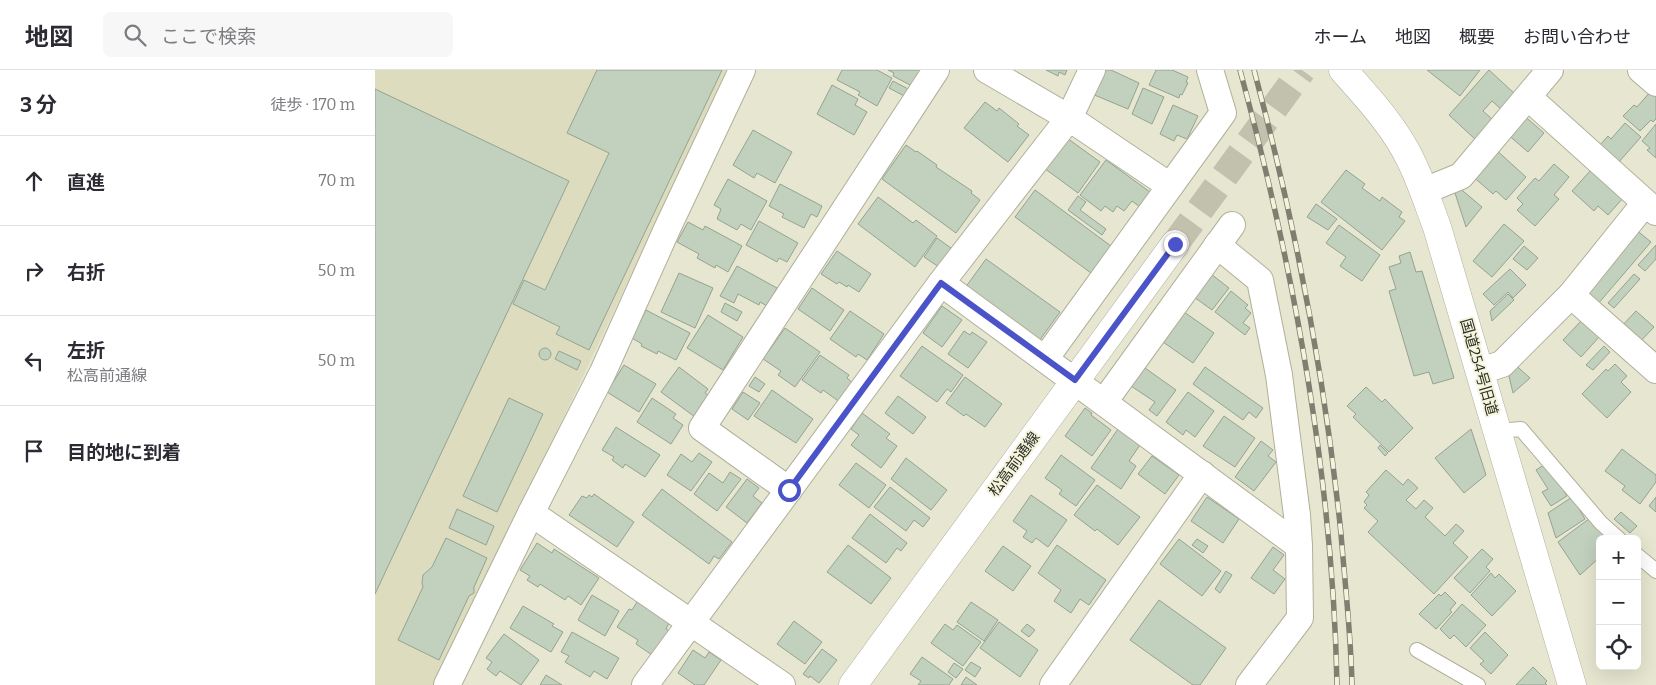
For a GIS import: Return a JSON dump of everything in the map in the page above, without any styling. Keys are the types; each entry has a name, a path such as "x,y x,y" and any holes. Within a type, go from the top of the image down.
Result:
{"street":[{"path":"447,685 531,513 603,372 667,228 742,70"},
{"path":"789,490 702,428 936,70"},
{"path":"987,70 1069,118 1170,186"},
{"path":"645,685 941,283 1069,118 1092,70"},
{"path":"1045,359 1223,113 1211,70"},
{"path":"1424,191 1461,176 1550,70"},
{"path":"1641,70 1656,83"},
{"name":"国道254号旧道","path":"1346,71 1393,132 1411,161 1424,191 1442,242 1572,685"},
{"path":"1480,371 1502,364 1571,295 1650,207 1528,97"},
{"path":"1104,402 1224,235 1260,280 1279,374 1297,514 1299,546 1300,618 1249,685"},
{"name":"松高前通線","path":"853,685 1175,244"},
{"path":"941,283 1299,546"},
{"path":"1571,295 1656,370"},
{"path":"1053,685 1202,474"},
{"path":"531,513 782,685"}],"lane":[{"path":"1498,431 1521,429 1601,523 1614,535"},
{"path":"1641,558 1656,571"},
{"path":"1417,650 1478,685"}],"shaded area":[{"path":"375,70 728,70 437,685 375,685"}],"building":[{"path":"597,70 722,70 589,350 556,334 560,327 513,304 524,280 545,290 609,153 567,133"},
{"path":"842,70 877,70 892,78 877,106 858,95 860,92 837,80"},
{"path":"888,70 921,70 912,86 893,76 894,73"},
{"path":"1046,70 1067,70 1065,75 1059,72 1058,76"},
{"path":"1102,70 1111,70 1139,83 1128,109 1092,94"},
{"path":"1156,70 1172,70 1188,77 1186,82 1188,83 1179,98 1149,85"},
{"path":"1427,70 1480,70 1460,96"},
{"path":"1489,70 1516,95 1502,110 1492,101 1483,111 1493,120 1476,140 1449,115"},
{"path":"893,81 910,90 906,97 889,88"},
{"path":"832,85 858,99 855,105 867,112 854,135 817,114"},
{"path":"1143,88 1164,97 1152,124 1132,114"},
{"path":"375,89 569,181 375,594"},
{"path":"1651,91 1656,96 1656,119 1653,122 1651,120 1640,131 1623,116 1634,105 1637,107"},
{"path":"985,102 997,111 999,108 1029,135 1008,162 964,128"},
{"path":"1173,105 1198,116 1187,139 1177,135 1174,141 1160,134"},
{"path":"1522,114 1544,133 1528,152 1506,133"},
{"path":"1625,123 1641,137 1618,163 1599,146 1608,136 1611,139"},
{"path":"1656,124 1656,158 1647,150 1650,148 1642,141"},
{"path":"753,130 792,152 775,183 757,173 754,178 733,165"},
{"path":"1067,138 1100,162 1078,193 1044,168"},
{"path":"906,145 972,191 971,193 980,200 956,233 882,179"},
{"path":"1494,148 1526,177 1506,200 1496,191 1493,194 1470,174"},
{"path":"1106,160 1150,192 1140,207 1132,201 1124,211 1117,206 1113,212 1105,206 1101,211 1080,195"},
{"path":"1554,164 1569,177 1554,195 1559,199 1535,226 1517,210 1523,204 1517,198 1535,178 1539,181"},
{"path":"1346,170 1365,184 1362,188 1380,201 1382,197 1402,212 1399,217 1405,221 1382,250 1321,202"},
{"path":"1591,170 1623,198 1608,215 1598,206 1594,211 1572,191"},
{"path":"728,179 767,201 751,230 741,224 737,230 717,219 721,209 714,205"},
{"path":"780,184 822,206 817,217 811,214 804,228 782,217 784,214 769,206"},
{"path":"1457,186 1482,207 1466,227 1454,190"},
{"path":"1035,190 1111,246 1091,273 1015,217"},
{"path":"1078,196 1086,202 1080,210 1106,229 1102,235 1068,210"},
{"path":"878,197 913,223 916,220 937,236 915,267 858,224"},
{"path":"1316,204 1337,219 1328,230 1307,217"},
{"path":"759,221 798,243 787,262 779,258 777,262 746,245"},
{"path":"688,222 703,230 705,226 742,246 728,272 716,265 715,268 697,258 699,254 677,242"},
{"path":"1504,224 1524,241 1492,277 1473,261"},
{"path":"1339,225 1380,255 1362,281 1340,266 1346,257 1326,243"},
{"path":"1635,229 1651,242 1597,305 1581,292"},
{"path":"937,238 951,248 939,267 924,257"},
{"path":"1656,245 1656,259 1645,271 1638,265"},
{"path":"1524,246 1538,258 1527,270 1513,259"},
{"path":"837,251 871,274 859,292 848,285 847,287 839,282 837,284 821,274"},
{"path":"1410,252 1416,272 1422,271 1454,378 1433,384 1429,372 1414,376 1389,291 1396,289 1389,267 1401,263 1399,256"},
{"path":"986,259 1060,312 1039,341 965,288"},
{"path":"737,266 777,288 767,306 760,302 759,305 738,294 734,303 720,296"},
{"path":"1510,269 1526,285 1513,298 1508,292 1494,305 1483,294"},
{"path":"679,273 713,288 695,328 661,312"},
{"path":"1211,274 1229,288 1212,310 1194,297"},
{"path":"1634,274 1640,279 1614,308 1608,303"},
{"path":"812,288 844,310 830,331 798,309"},
{"path":"1231,291 1248,305 1245,308 1251,313 1243,323 1250,328 1245,335 1215,312"},
{"path":"1508,294 1514,300 1492,321 1490,311"},
{"path":"725,303 742,312 737,321 721,312"},
{"path":"942,306 962,320 942,347 923,333"},
{"path":"646,310 690,333 676,360 658,351 657,354 641,346 642,344 632,338"},
{"path":"850,311 884,334 867,360 858,354 856,357 830,339"},
{"path":"1636,311 1654,327 1637,345 1619,329"},
{"path":"1184,312 1214,333 1193,363 1163,342"},
{"path":"708,315 743,337 723,370 687,348"},
{"path":"1582,320 1600,336 1581,357 1563,340"},
{"path":"785,328 820,352 795,387 778,375 781,371 763,359"},
{"path":"964,331 970,335 972,332 987,342 968,368 948,354"},
{"path":"922,346 963,375 951,392 947,389 937,402 900,376"},
{"path":"1604,346 1610,352 1593,370 1586,365"},
{"path":"545,348 551,354 545,360 539,354"},
{"path":"559,351 581,361 577,370 555,359"},
{"path":"820,355 849,375 847,378 854,384 841,403 823,390 821,393 802,380"},
{"path":"1512,362 1530,378 1513,393 1507,368"},
{"path":"1615,364 1627,376 1621,382 1631,392 1607,418 1582,394 1606,369 1608,371"},
{"path":"624,365 656,384 639,412 607,392"},
{"path":"679,367 708,389 705,393 710,396 695,417 661,392"},
{"path":"1205,367 1263,408 1256,418 1249,412 1243,420 1193,384"},
{"path":"1145,368 1176,390 1157,416 1149,410 1155,402 1131,386"},
{"path":"755,377 765,384 759,392 749,386"},
{"path":"965,377 1002,404 985,427 966,414 964,416 946,403"},
{"path":"1366,387 1382,402 1385,399 1413,428 1389,452 1353,417 1356,414 1347,406"},
{"path":"772,390 813,419 796,443 754,416"},
{"path":"743,392 760,403 748,420 732,409"},
{"path":"1188,392 1214,411 1195,437 1186,430 1183,435 1166,422"},
{"path":"898,396 926,417 913,434 885,413"},
{"path":"509,398 543,414 497,512 463,496"},
{"path":"652,398 676,414 673,418 683,425 671,444 637,422"},
{"path":"1085,408 1111,430 1092,456 1065,436"},
{"path":"862,413 890,434 886,438 897,446 881,468 851,445 859,435 851,429"},
{"path":"1224,416 1255,438 1235,467 1203,446"},
{"path":"616,427 660,455 645,477 625,464 623,468 612,460 614,457 602,450"},
{"path":"1118,429 1140,445 1129,461 1136,466 1121,489 1091,468"},
{"path":"1471,429 1486,475 1464,493 1435,458"},
{"path":"1261,441 1273,450 1268,456 1276,462 1254,491 1235,477"},
{"path":"1380,445 1388,453 1385,456 1378,448"},
{"path":"1622,449 1656,475 1656,482 1640,504 1622,490 1625,486 1605,471"},
{"path":"699,453 712,462 691,491 667,475 681,454 692,462"},
{"path":"1061,455 1095,480 1076,506 1059,494 1062,490 1045,478"},
{"path":"1152,456 1179,475 1165,494 1138,474"},
{"path":"906,458 947,490 931,510 891,479"},
{"path":"856,463 886,485 869,508 839,485"},
{"path":"1547,463 1567,496 1551,506 1542,492 1548,489 1536,470"},
{"path":"1386,470 1403,485 1408,479 1418,488 1406,500 1416,509 1424,500 1433,508 1425,517 1445,536 1456,524 1464,531 1453,543 1468,557 1434,594 1368,532 1378,521 1364,508 1367,505 1364,502 1369,495 1366,492"},
{"path":"730,472 741,479 717,511 694,494 709,473 723,483"},
{"path":"747,479 759,488 753,496 762,503 747,523 726,507"},
{"path":"1097,485 1140,517 1118,545 1074,515"},
{"path":"890,487 930,518 923,527 914,520 906,531 874,507"},
{"path":"662,489 732,542 719,559 714,556 709,564 642,515"},
{"path":"594,494 634,522 617,547 569,515 582,496 587,498 589,495 592,497"},
{"path":"1031,495 1067,520 1048,547 1036,538 1032,543 1023,537 1027,531 1013,521"},
{"path":"1207,497 1239,519 1223,543 1191,521"},
{"path":"1572,497 1585,519 1556,538 1548,513"},
{"path":"1656,497 1656,512 1649,506"},
{"path":"457,509 494,526 486,545 449,528"},
{"path":"1621,512 1637,526 1630,533 1614,519"},
{"path":"870,514 907,543 901,551 897,548 886,563 852,538"},
{"path":"1590,518 1605,535 1596,535 1596,561 1580,575 1558,542"},
{"path":"446,538 487,558 474,587 474,593 469,596 439,660 398,640 423,587 423,575 432,567"},
{"path":"1179,539 1221,571 1202,596 1160,564"},
{"path":"1197,539 1208,546 1203,553 1192,545"},
{"path":"537,543 552,553 554,549 599,578 581,605 568,596 565,600 540,584 538,587 527,580 530,576 520,570"},
{"path":"848,545 891,578 871,604 827,572"},
{"path":"1057,545 1106,580 1089,605 1080,599 1071,613 1054,601 1061,590 1038,573"},
{"path":"1003,546 1031,566 1013,591 985,571"},
{"path":"1273,547 1284,555 1273,570 1285,579 1274,594 1251,578"},
{"path":"1482,549 1493,559 1486,567 1490,571 1470,593 1454,578"},
{"path":"1226,571 1232,575 1220,593 1215,589"},
{"path":"1491,573 1495,578 1499,574 1516,591 1492,616 1471,595"},
{"path":"1445,592 1456,603 1450,610 1452,612 1436,629 1419,614 1439,594 1441,596"},
{"path":"592,595 619,611 605,636 578,620"},
{"path":"1159,600 1226,648 1200,685 1193,685 1130,640"},
{"path":"637,602 669,623 666,629 671,632 655,657 636,644 638,640 617,627 629,609 632,610"},
{"path":"971,602 998,620 984,641 957,622"},
{"path":"1462,604 1486,625 1466,647 1454,635 1450,639 1440,629"},
{"path":"523,606 554,624 552,626 563,632 551,652 510,628"},
{"path":"794,621 822,642 805,664 777,644"},
{"path":"999,622 1038,650 1020,677 980,648"},
{"path":"945,624 953,630 957,625 981,642 963,666 931,643"},
{"path":"1027,624 1035,630 1029,637 1021,631"},
{"path":"572,632 619,658 607,679 594,671 590,677 565,662 569,656 561,652"},
{"path":"1485,632 1508,655 1491,674 1480,664 1484,661 1470,648"},
{"path":"504,634 539,660 521,685 500,671 496,676 487,669 492,662 486,658"},
{"path":"822,649 837,660 819,683 810,676 809,678 803,674"},
{"path":"693,650 705,658 709,652 721,660 704,685 695,685 678,673"},
{"path":"922,657 953,679 949,685 918,685 921,681 910,674"},
{"path":"971,662 981,668 975,677 965,670"},
{"path":"954,663 963,669 956,678 948,672"},
{"path":"1533,667 1547,681 1545,683 1547,685 1516,685"},
{"path":"546,675 562,685 540,685"},
{"path":"966,677 977,685 961,685"}],"tunnel":[{"path":"1175,244 1302,70"}],"railway":[{"path":"1240,70 1260,145 1277,221 1307,375 1319,452 1328,530 1337,685"},
{"path":"1254,70 1283,185 1317,358 1341,534 1352,685"}],"route":[{"path":"789,490 941,283 1075,380 1175,244"}]}
